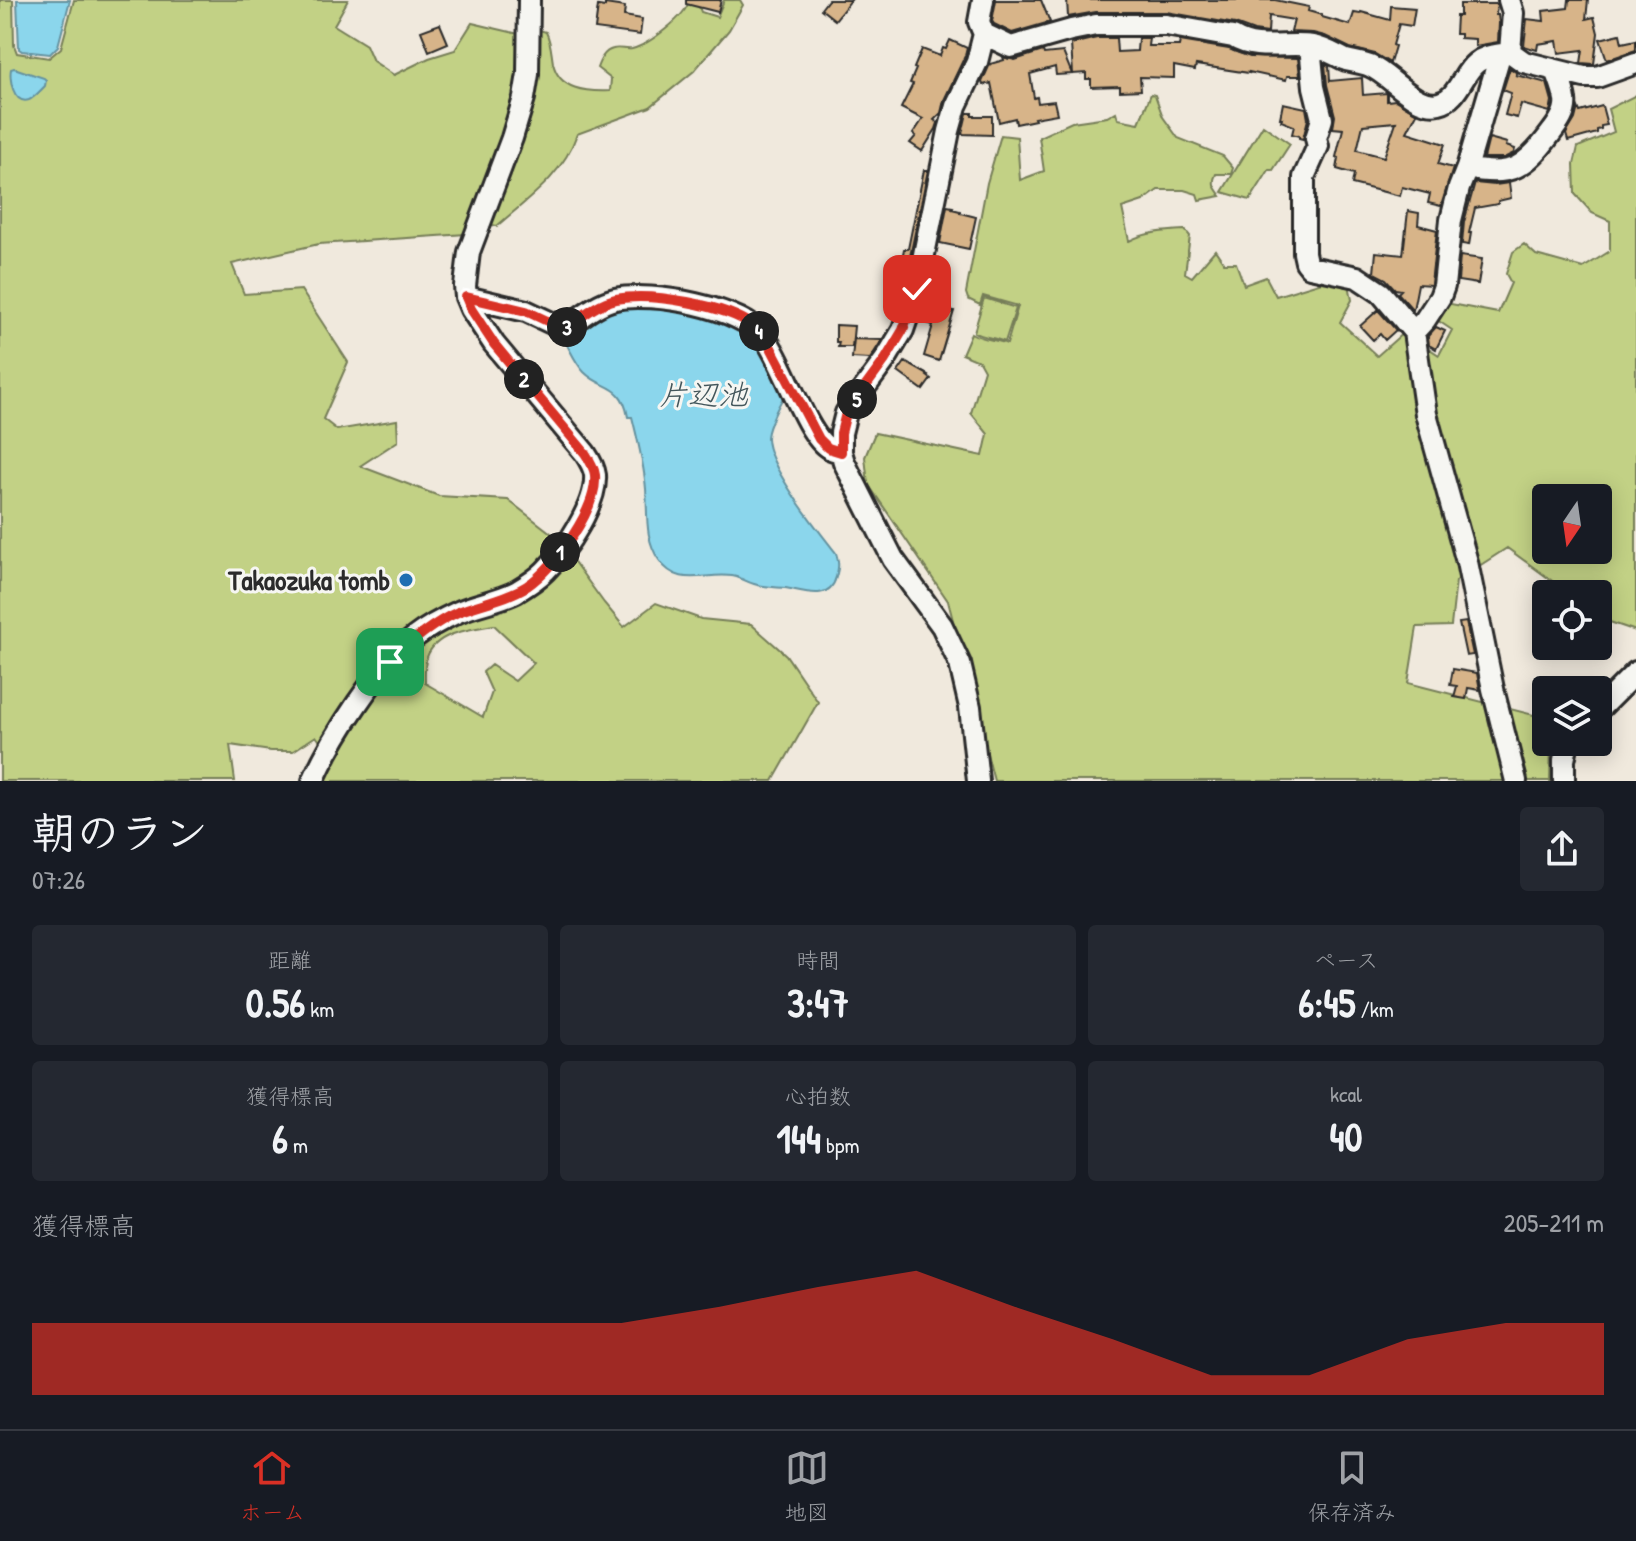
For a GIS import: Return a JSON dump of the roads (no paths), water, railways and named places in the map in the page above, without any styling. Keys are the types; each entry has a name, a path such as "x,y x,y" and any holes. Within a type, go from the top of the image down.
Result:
{"street":[{"path":"313,781 339,732 370,687 414,638 459,612 528,585 545,571 589,508 595,475 585,453 494,344 466,297 469,252 524,98 528,74 529,0"},
{"path":"978,781 970,707 960,664 942,626 893,559 844,462 841,433 846,413 903,330 917,289 949,131 956,106 977,62 984,34 979,22 983,0"},
{"path":"1414,332 1440,297 1444,286 1451,220 1505,54 1513,13 1510,1"},
{"path":"984,34 1011,47 1096,25 1166,25 1233,37 1242,43 1310,46 1372,66 1430,105 1443,103 1452,96 1472,66 1490,55 1505,54 1584,77 1597,77 1636,63"},
{"path":"1310,46 1314,87 1322,119 1316,138 1318,146 1304,177 1306,262 1310,267 1357,277 1381,293 1414,332 1426,414 1467,562 1516,781"},
{"path":"1467,168 1498,171 1526,162 1539,150 1558,125 1566,102 1556,70"},
{"path":"466,297 526,311 562,328 597,306 615,299 676,300 740,318 756,327 767,340 819,439 828,448 841,452"},
{"path":"1612,696 1636,672"},
{"path":"1564,781 1565,756"}],"water":[{"path":"17,0 70,0 58,46 50,54 19,49"},
{"path":"11,69 44,78 45,86 29,100 19,99 11,78"},
{"name":"片辺池","path":"624,306 676,308 745,330 754,337 787,392 770,427 767,437 769,449 794,497 836,553 838,570 828,590 815,593 758,585 722,575 684,577 667,569 659,560 649,534 644,471 632,417 628,417 616,392 591,378 581,368 563,338 607,310"}],"place":[{"name":"Takaozuka tomb","path":"406,580"}]}
